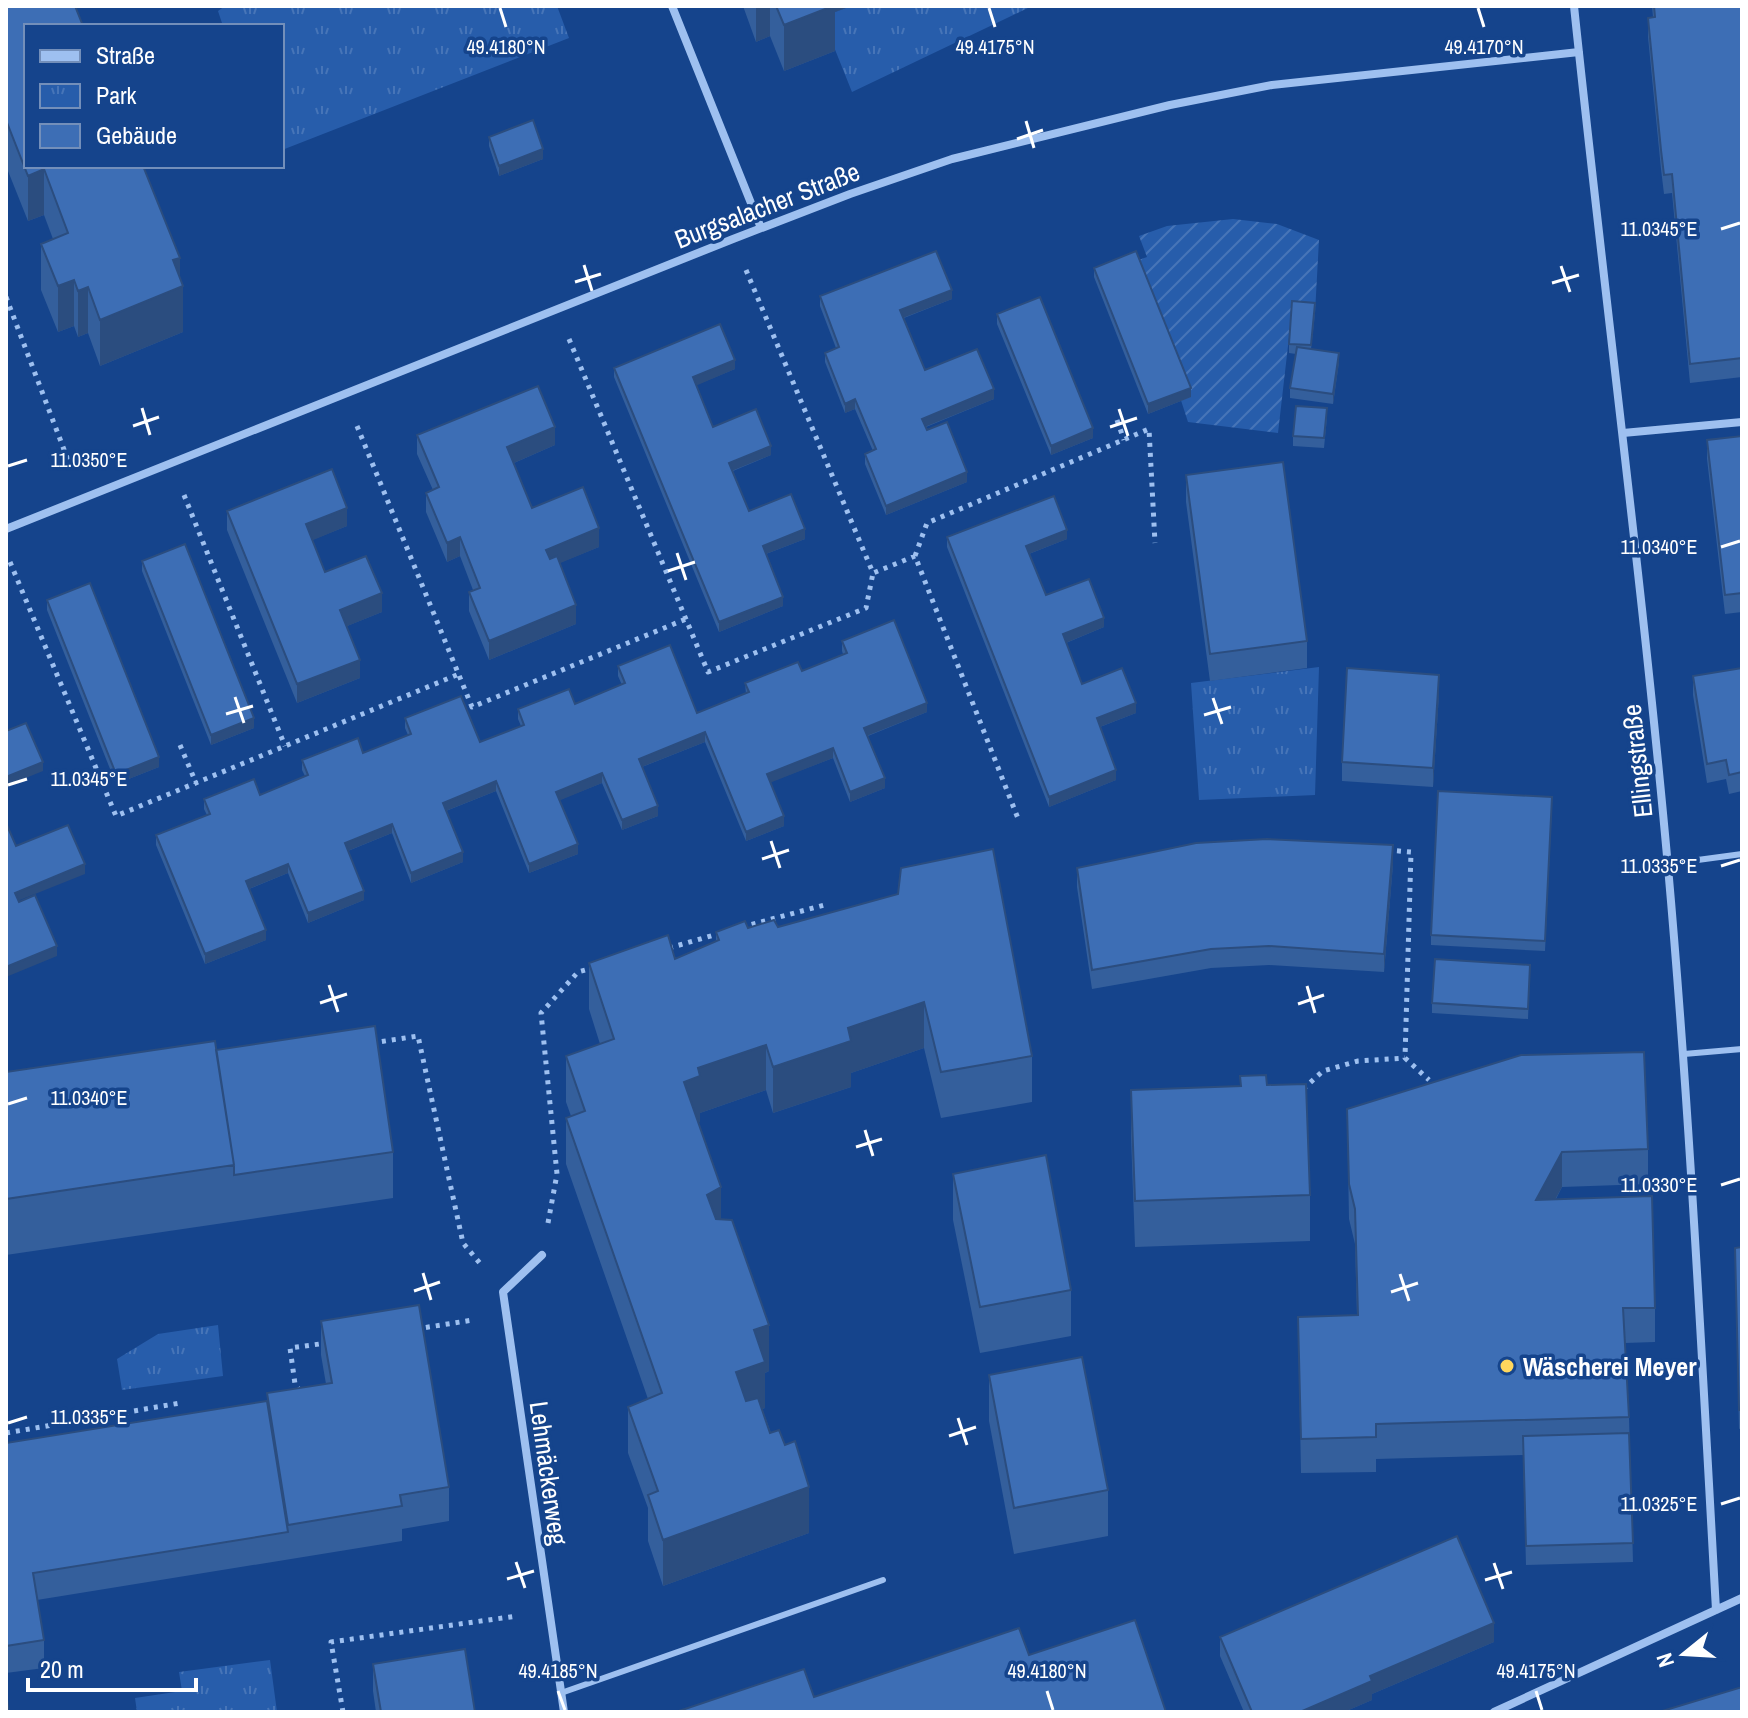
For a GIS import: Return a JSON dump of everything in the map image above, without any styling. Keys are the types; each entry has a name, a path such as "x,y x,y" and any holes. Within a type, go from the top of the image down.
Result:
{"street":[{"path":"672,6 761,228"},
{"name":"Ellingstraße","path":"1574,6 1668,864 1684,1054 1716,1610"},
{"name":"Burgsalacher Straße","path":"6,529 761,228 952,159 1170,105 1272,85 1579,52"},
{"path":"1623,433 1742,422"},
{"path":"503,1292 542,1255"},
{"name":"Lehmäckerweg","path":"503,1292 564,1712"},
{"path":"1494,1712 1742,1598"}],"lane":[{"path":"1668,864 1742,854"},
{"path":"1684,1054 1742,1049"},
{"path":"561,1693 883,1580"}],"path":[{"path":"557,309 708,672 866,608 873,573 733,239"},
{"path":"6,297 83,499"},
{"path":"343,394 472,707 686,619"},
{"path":"1117,420 1124,440"},
{"path":"1019,821 915,556 927,523 1149,429 1155,543"},
{"path":"171,463 285,746"},
{"path":"6,551 116,816 459,674"},
{"path":"873,573 915,556"},
{"path":"180,745 196,783"},
{"path":"1380,849 1411,852 1405,1058"},
{"path":"740,928 828,904"},
{"path":"666,948 725,932"},
{"path":"542,1255 557,1174 541,1013 578,972 608,964"},
{"path":"357,1045 418,1036 463,1243 503,1292"},
{"path":"1296,1096 1323,1071 1358,1061 1405,1058 1429,1080"},
{"path":"414,1329 506,1314"},
{"path":"303,1394 295,1384 290,1348 336,1341"},
{"path":"6,1433 180,1403"},
{"path":"343,1712 331,1642 549,1611"}],"green space":[{"path":"225,6 557,6 569,38 284,149 284,24 222,24 218,11"},
{"path":"851,6 1032,6 852,92 822,17"},
{"path":"1233,219 1277,224 1319,240 1315,313 1292,311 1278,433 1188,422 1136,261 1147,257 1139,236 1167,226"},
{"path":"1319,667 1315,795 1199,800 1191,683"},
{"path":"218,1325 223,1376 122,1390 117,1359 158,1334"},
{"path":"270,1660 277,1712 137,1712 135,1698 182,1691 179,1672"}],"building":[{"path":"6,6 75,6 82,24 24,24 24,166 6,120"},
{"path":"776,6 833,6 784,25"},
{"path":"1654,6 1742,6 1742,358 1690,364 1672,174 1664,175 1661,150 1648,18 1655,17"},
{"path":"533,120 543,149 499,166 489,137"},
{"path":"25,168 144,168 180,258 173,260 183,286 100,320 88,287 78,291 74,280 58,286 41,244 68,233 44,169 28,176"},
{"path":"936,251 952,290 900,310 925,370 977,349 994,389 922,419 927,430 947,422 967,472 886,506 865,454 876,449 855,399 845,404 825,353 839,347 820,296"},
{"path":"1136,251 1191,388 1148,404 1094,268"},
{"path":"1040,297 1093,428 1051,446 997,314"},
{"path":"1292,301 1315,303 1311,345 1289,344"},
{"path":"720,324 735,360 693,377 713,427 756,409 771,446 729,463 749,511 791,494 805,529 763,546 783,597 719,622 614,368"},
{"path":"1297,347 1339,353 1333,394 1290,388"},
{"path":"538,386 555,427 507,447 532,508 583,487 599,528 546,550 550,559 557,556 576,605 489,641 469,592 480,588 460,537 447,543 426,493 439,487 417,435"},
{"path":"1296,406 1327,408 1324,438 1293,436"},
{"path":"1742,436 1742,593 1725,595 1707,440"},
{"path":"1283,462 1307,641 1210,654 1186,475"},
{"path":"332,469 347,508 306,524 325,572 366,556 382,593 340,610 360,660 297,684 227,511"},
{"path":"1054,496 1067,530 1026,546 1046,595 1089,579 1104,618 1063,634 1082,684 1122,668 1136,703 1097,718 1116,770 1049,797 947,537"},
{"path":"185,544 254,718 211,735 142,561"},
{"path":"90,583 159,757 116,774 47,600"},
{"path":"894,620 927,703 864,728 885,778 850,792 833,748 767,774 784,816 746,832 705,732 639,759 658,806 622,820 602,773 556,792 578,844 529,864 496,781 443,803 463,852 411,873 392,824 345,843 364,891 308,913 288,864 246,881 266,930 205,954 156,835 210,814 204,799 254,779 260,795 308,775 302,760 358,738 363,753 411,734 405,718 461,696 480,742 524,725 518,709 569,689 575,704 625,683 618,666 670,645 697,713 749,692 745,683 798,662 802,671 847,653 842,641"},
{"path":"1347,668 1439,675 1433,768 1342,762"},
{"path":"1742,668 1742,772 1729,775 1726,760 1707,764 1693,676"},
{"path":"26,723 43,762 6,777 6,731"},
{"path":"1438,791 1552,797 1545,941 1431,935"},
{"path":"6,823 16,846 68,825 85,864 15,893 19,902 35,895 57,946 6,967"},
{"path":"1267,839 1393,845 1384,954 1269,946 1211,949 1092,970 1077,868 1196,843"},
{"path":"993,849 1032,1056 941,1072 924,1002 848,1028 851,1041 773,1067 766,1045 698,1068 700,1076 684,1082 721,1187 707,1195 716,1219 732,1220 769,1325 754,1330 765,1362 736,1372 746,1401 758,1398 770,1433 779,1430 785,1445 795,1441 809,1487 663,1540 648,1495 658,1491 628,1407 662,1393 566,1118 585,1111 566,1056 614,1039 589,963 668,935 675,959 719,940 716,932 745,921 748,928 774,920 778,927 898,894 901,868"},
{"path":"1435,959 1530,965 1528,1009 1432,1003"},
{"path":"375,1026 393,1152 234,1175 216,1050"},
{"path":"215,1041 234,1165 6,1199 6,1072"},
{"path":"1644,1052 1648,1149 1562,1152 1536,1200 1652,1196 1655,1308 1623,1308 1629,1417 1376,1424 1376,1437 1301,1439 1298,1317 1358,1315 1355,1209 1349,1184 1347,1109 1521,1055"},
{"path":"1266,1075 1267,1085 1306,1084 1310,1195 1135,1201 1131,1090 1241,1086 1240,1076"},
{"path":"1046,1155 1071,1290 980,1307 953,1174"},
{"path":"1742,1247 1742,1410 1739,1410 1735,1248"},
{"path":"419,1305 449,1487 400,1495 402,1506 288,1525 267,1393 332,1383 321,1321"},
{"path":"1082,1357 1108,1490 1014,1508 989,1375"},
{"path":"267,1401 288,1532 33,1573 44,1640 6,1646 6,1443"},
{"path":"1629,1433 1633,1543 1526,1546 1523,1436"},
{"path":"1457,1536 1494,1623 1370,1676 1372,1681 1300,1712 1252,1712 1220,1637"},
{"path":"1135,1620 1166,1712 676,1712 804,1669 814,1697 1019,1628 1029,1655"},
{"path":"465,1649 475,1712 381,1712 373,1664"},
{"path":"1742,1687 1742,1712 1659,1712"}],"place":[{"name":"Wäscherei Meyer","path":"1507,1366"}]}
